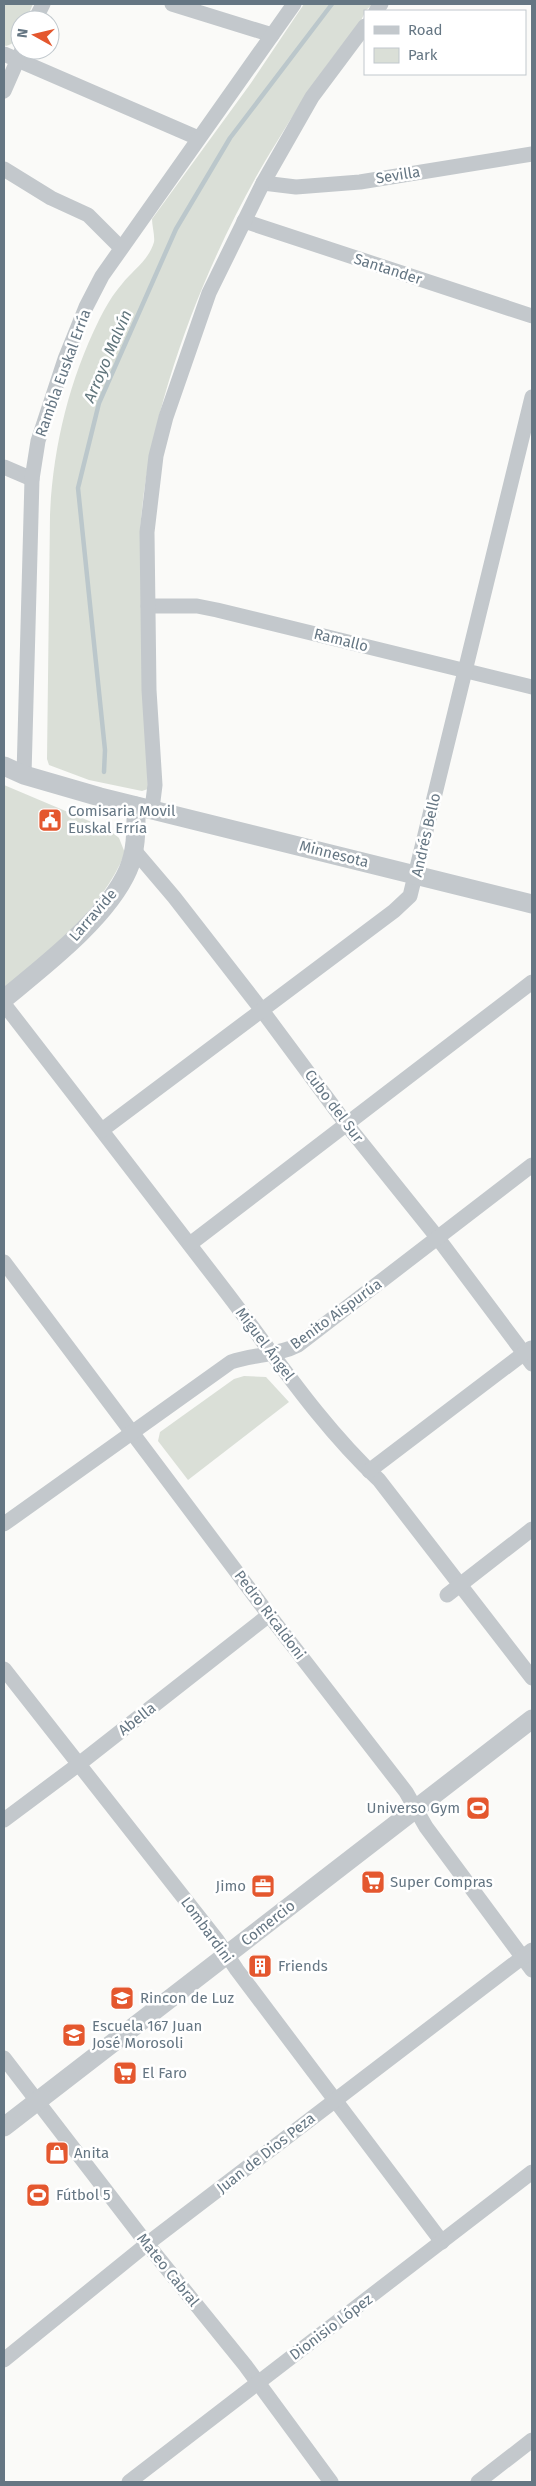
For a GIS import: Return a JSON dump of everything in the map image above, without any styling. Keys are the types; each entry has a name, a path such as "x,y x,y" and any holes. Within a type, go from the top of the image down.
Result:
{"street":[{"path":"172,4 272,35"},
{"name":"Rambla Euskal Erría","path":"24,775 32,479 38,441 65,359 86,307 120,248 294,4"},
{"path":"144,807 155,785 149,690 147,532 151,489 160,440 178,380 209,293 244,221 263,183 312,97 364,27"},
{"path":"4,91 12,60"},
{"path":"27,60 198,138"},
{"name":"Sevilla","path":"263,183 296,187 360,182 532,154"},
{"path":"4,169 51,198 88,215 120,248"},
{"name":"Santander","path":"244,221 532,316"},
{"name":"Andrés Bello","path":"102,1130 394,911 410,896 417,875 532,398"},
{"path":"4,467 32,479"},
{"name":"Ramallo","path":"148,606 197,606 217,610 532,687"},
{"name":"Minnesota","path":"4,766 24,775 144,807 532,904"},
{"name":"Larravide","path":"4,999 89,924 120,884 128,870 144,807"},
{"name":"Cubo del Sur","path":"134,850 174,897 262,1009 347,1125 530,1355"},
{"path":"190,1244 532,982"},
{"name":"Miguel Ángel","path":"4,1004 190,1244 271,1354 358,1460 380,1480 461,1583 532,1678"},
{"name":"Benito Aispurúa","path":"4,1524 230,1362 282,1352 298,1345 532,1165"},
{"name":"Pedro Ricaldoni","path":"4,1262 268,1615 406,1792 426,1827 527,1953 532,1970"},
{"path":"369,1471 530,1355"},
{"path":"447,1595 532,1529"},
{"name":"Abella","path":"4,1820 79,1764 268,1615"},
{"name":"Lombardini","path":"4,1669 227,1955 442,2242"},
{"name":"Comercio","path":"4,2126 532,1719"},
{"name":"Juan de Dios Peza","path":"4,2360 148,2244 527,1953"},
{"name":"Mateo Cabral","path":"4,2058 257,2383 331,2482"},
{"name":"Dionisio López","path":"130,2482 532,2172"},
{"path":"478,2482 532,2440"}],"green space":[{"path":"4,4 33,4 30,10 10,10 10,44 4,45"},
{"path":"304,4 373,4 364,10 363,16 355,29 310,90 253,183 206,278 169,382 155,434 145,485 140,534 148,789 142,791 89,780 49,765 47,759 50,515 55,464 64,415 71,391 88,343 99,320 112,297 152,248 154,240 152,219 251,83"},
{"path":"4,785 101,826 103,824 119,838 125,853 115,874 89,911 56,944 4,988"},
{"path":"244,1376 266,1377 289,1402 188,1480 158,1441 160,1432 234,1379"}],"waterway":[{"name":"Arroyo Malvín","path":"104,772 105,750 78,488 99,403 176,229 230,138 332,4"}],"place":[{"name":"Comisaria Movil Euskal Erría","path":"50,820"},
{"name":"Universo Gym","path":"478,1808"},
{"name":"Super Compras","path":"373,1882"},
{"name":"Jimo","path":"263,1886"},
{"name":"Friends","path":"260,1966"},
{"name":"Rincon de Luz","path":"122,1998"},
{"name":"Escuela 167 Juan José Morosoli","path":"74,2035"},
{"name":"El Faro","path":"125,2073"},
{"name":"Anita","path":"57,2153"},
{"name":"Fútbol 5","path":"38,2195"}]}
